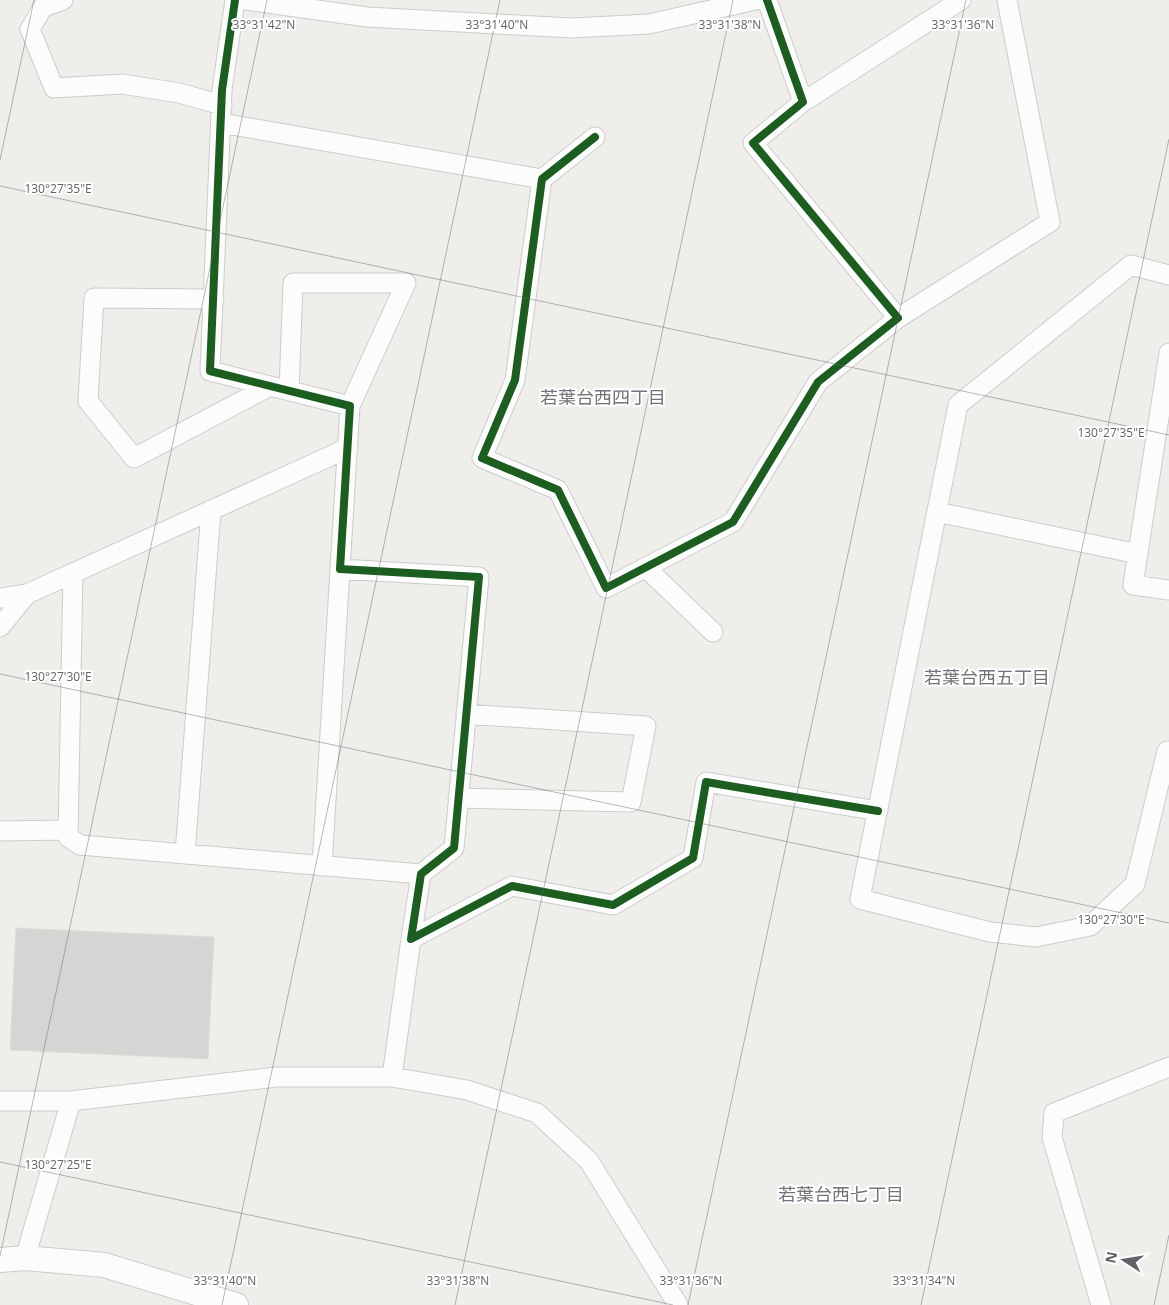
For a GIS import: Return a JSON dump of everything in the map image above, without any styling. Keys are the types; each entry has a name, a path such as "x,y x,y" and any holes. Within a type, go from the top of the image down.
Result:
{"street":[{"path":"63,0 43,8 30,29 54,88 122,84 180,93 221,114 542,179"},
{"path":"235,0 222,90 210,371 350,406"},
{"path":"246,0 367,17 572,28 649,24 755,0"},
{"path":"767,0 803,102"},
{"path":"898,318 753,143 803,102 961,0"},
{"path":"595,137 542,179 516,380 482,458 558,490 606,588 734,522 818,382 898,318 1050,222 1007,0"},
{"path":"1169,275 1131,265 958,405 860,899 990,932 1036,937 1090,926 1135,884 1167,751 1169,751"},
{"path":"289,391 293,283 406,283 350,406 322,866"},
{"path":"214,299 94,298 88,401 134,458 270,386"},
{"path":"1169,353 1132,585 1169,590"},
{"path":"0,598 27,594 348,448"},
{"path":"185,854 211,510"},
{"path":"937,512 1138,554"},
{"path":"646,568 713,632"},
{"path":"73,573 68,837 80,845 421,874 454,848 479,577 340,569"},
{"path":"0,627 27,594"},
{"path":"458,798 631,802 646,726 466,714"},
{"path":"411,939 512,886 614,905 693,858 706,782 878,811"},
{"path":"0,831 68,830"},
{"path":"392,1077 421,874"},
{"path":"1101,1305 1052,1137 1054,1113 1169,1067"},
{"path":"0,1101 71,1101 276,1077 392,1077 467,1090 538,1113 589,1160 678,1305"},
{"path":"25,1258 71,1101"},
{"path":"0,1260 25,1258 104,1264 236,1305"}],"building":[{"path":"16,928 214,937 208,1059 10,1050"}],"cycle path":[{"path":"235,0 222,90 210,371 350,406 340,569 479,577 454,848 421,874 411,939 512,886 613,905 693,858 706,782 878,811"},
{"path":"595,137 542,179 515,380 482,458 558,490 606,588 733,522 818,382 898,318 753,143 803,102 767,0"}],"district":[{"name":"若葉台西四丁目","path":"603,397"},
{"name":"若葉台西五丁目","path":"987,677"},
{"name":"若葉台西七丁目","path":"841,1194"}]}
